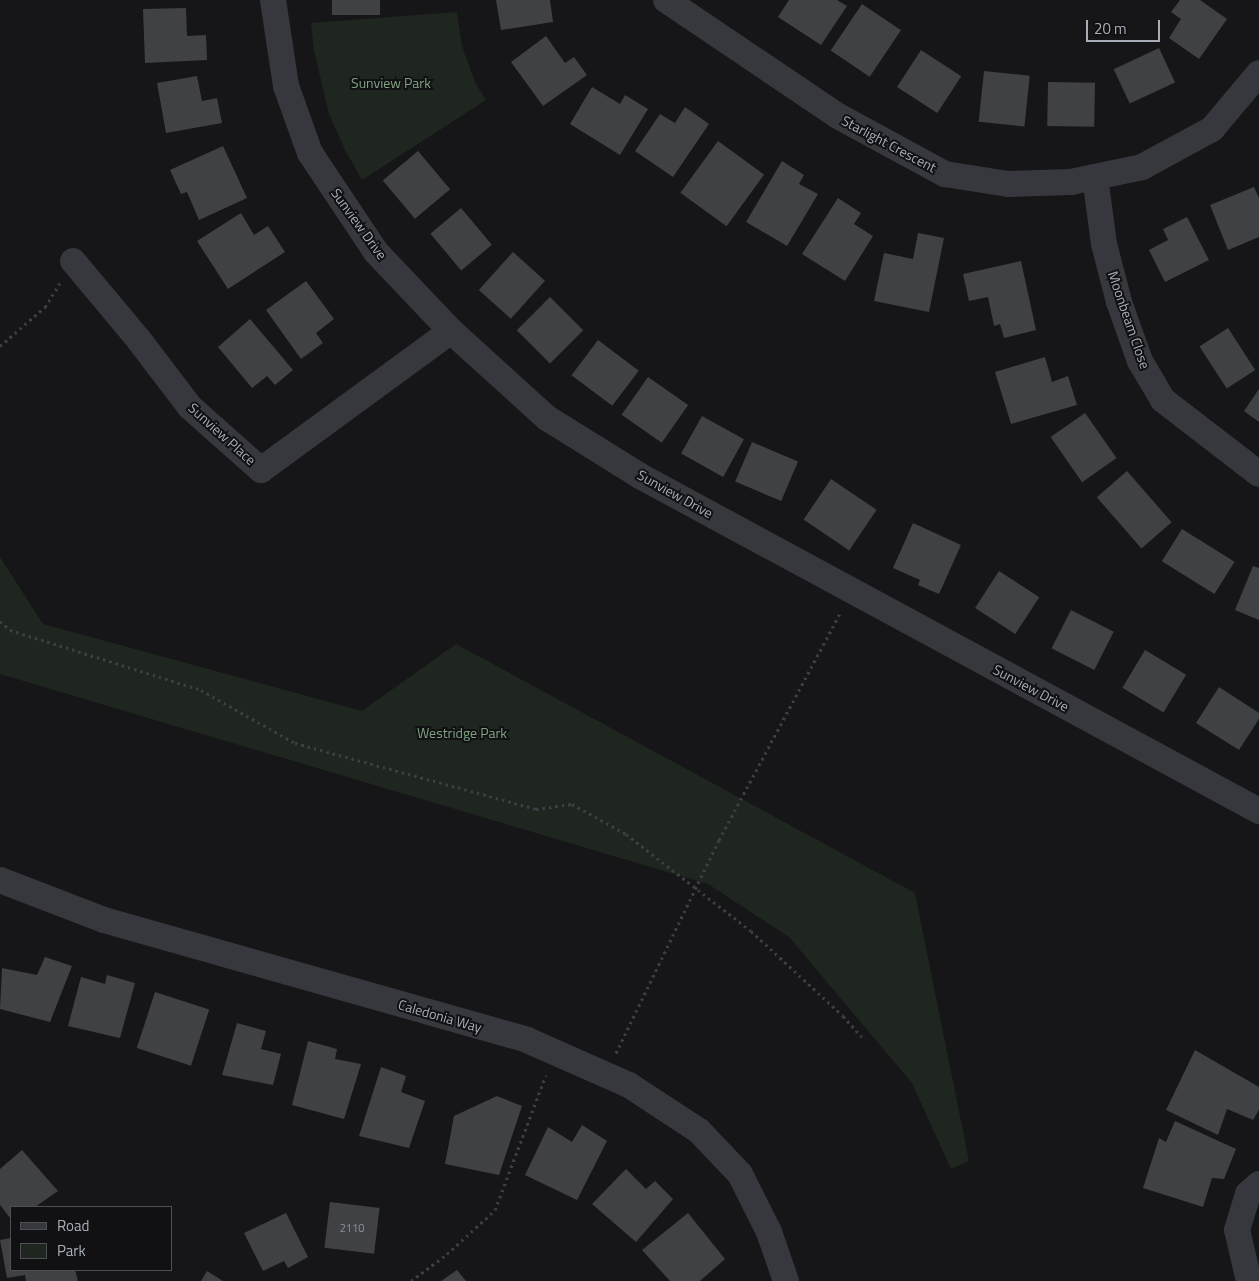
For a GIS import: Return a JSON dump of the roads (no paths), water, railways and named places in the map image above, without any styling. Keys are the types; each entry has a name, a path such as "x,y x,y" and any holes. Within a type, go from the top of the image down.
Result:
{"street":[{"name":"Sunview Drive","path":"273,0 286,86 310,153 376,252 451,331 547,418 640,476 1259,811"},
{"name":"Starlight Crescent","path":"666,0 838,116 945,174 1008,184 1070,182 1142,167 1212,129 1259,73"},
{"name":"Moonbeam Close","path":"1095,177 1104,244 1119,302 1140,361 1163,400 1259,474"},
{"name":"Sunview Place","path":"73,261 139,340 190,407 261,470 451,331"},
{"name":"Caledonia Way","path":"0,880 104,920 527,1040 628,1085 699,1131 740,1174 769,1232 786,1281"},
{"path":"1249,1281 1238,1230 1248,1194 1259,1184"}],"park label":[{"name":"Sunview Park","path":"391,83"},
{"name":"Westridge Park","path":"462,733"}]}
